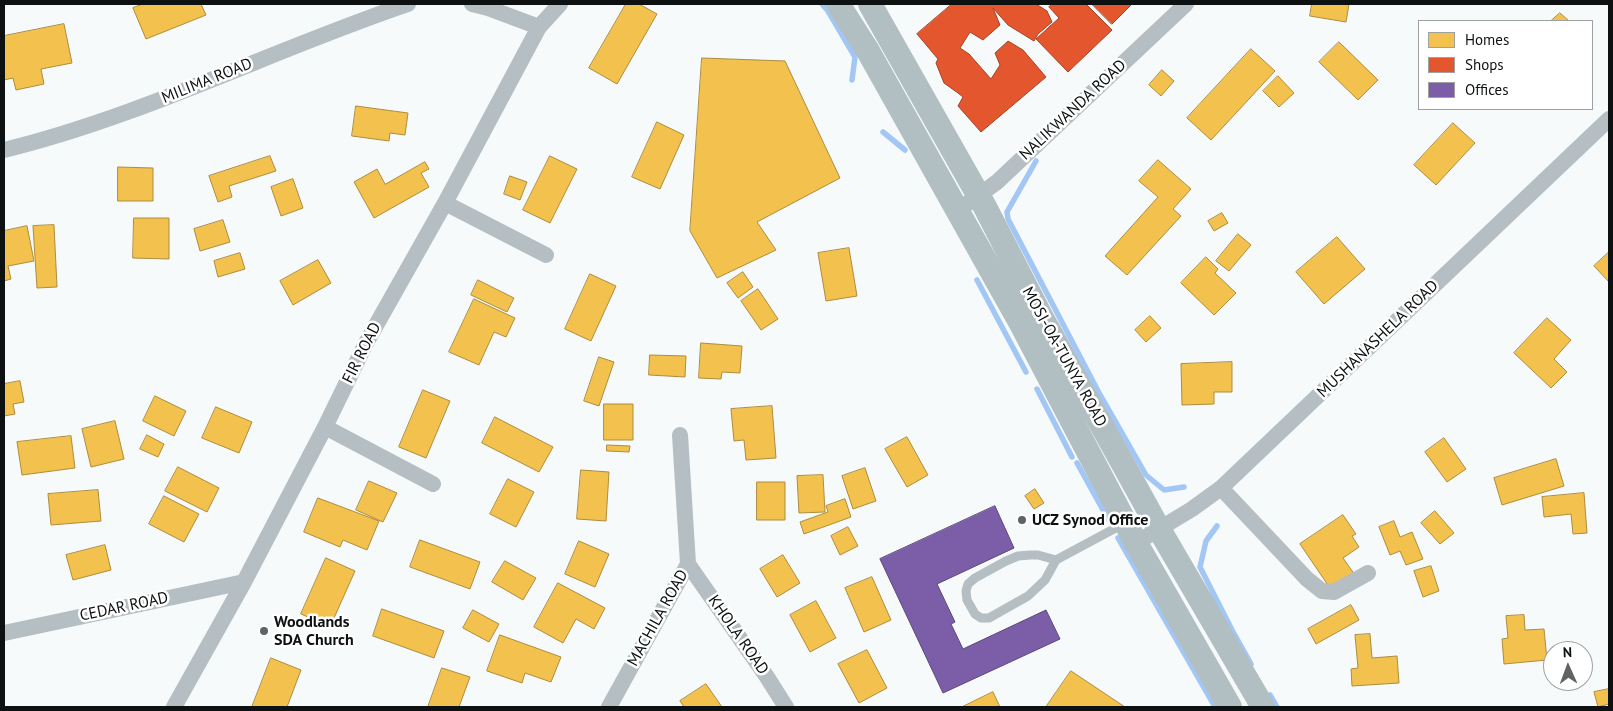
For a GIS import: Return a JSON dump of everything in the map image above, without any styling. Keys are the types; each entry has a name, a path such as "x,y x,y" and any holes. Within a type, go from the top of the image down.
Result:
{"main road":[{"name":"MOSI-OA-TUNYA ROAD","path":"838,4 868,51 1021,324 1130,533 1230,707"},
{"name":"MOSI-OA-TUNYA ROAD","path":"870,4 978,196 1040,314 1159,530 1263,707"}],"street":[{"name":"MILIMA ROAD","path":"4,150 26,145 134,110 351,23 408,4"},
{"path":"472,4 539,27"},
{"name":"FIR ROAD","path":"174,707 244,582 325,427 366,343 445,203 539,27 560,4"},
{"name":"NALIKWANDA ROAD","path":"957,212 996,182 1186,4"},
{"name":"MUSHANASHELA ROAD","path":"1130,533 1159,530 1221,488 1609,119"},
{"path":"445,203 546,255"},
{"path":"325,427 433,484"},
{"name":"MACHILA ROAD","path":"609,707 688,564 680,435"},
{"path":"1221,488 1308,579 1322,591 1334,592 1368,572"},
{"name":"KHOLA ROAD","path":"688,564 768,677 786,707"},
{"name":"CEDAR ROAD","path":"4,632 244,582"}],"lane":[{"path":"1056,560 1045,580 1028,596 989,618 982,618 975,614 967,600 966,591 968,584 975,578 1018,556 1038,555 1056,560 1130,533"}],"building: Homes":[{"path":"143,4 201,4 206,15 146,39 133,8"},
{"path":"626,4 639,4 657,14 617,84 589,68"},
{"path":"1312,4 1349,4 1346,22 1310,16"},
{"path":"1560,13 1568,20 1552,20"},
{"path":"64,24 72,63 41,69 44,84 16,90 13,78 4,80 4,36"},
{"path":"1339,42 1378,80 1358,100 1319,62"},
{"path":"1251,49 1275,71 1211,140 1187,118"},
{"path":"702,58 785,61 840,178 757,222 776,250 717,278 690,231"},
{"path":"1162,70 1174,81 1161,96 1149,85"},
{"path":"1278,76 1294,93 1279,107 1263,91"},
{"path":"356,106 408,113 405,135 390,133 389,141 352,136"},
{"path":"657,122 684,135 660,189 632,177"},
{"path":"1453,123 1475,143 1436,185 1414,165"},
{"path":"270,156 276,171 229,186 232,197 218,202 209,176"},
{"path":"550,156 577,169 550,223 523,210"},
{"path":"1158,160 1191,189 1173,209 1181,216 1127,275 1105,256 1158,197 1139,181"},
{"path":"425,162 429,169 421,173 429,187 374,218 354,182 377,169 385,184"},
{"path":"118,167 153,168 153,201 118,201"},
{"path":"510,176 527,182 520,200 504,194"},
{"path":"293,179 303,208 281,216 271,187"},
{"path":"1222,213 1228,223 1214,231 1208,221"},
{"path":"134,218 169,218 169,259 133,258"},
{"path":"223,220 230,242 200,251 194,229"},
{"path":"54,225 57,287 37,288 33,226"},
{"path":"27,226 34,261 8,266 11,279 4,281 4,231"},
{"path":"1238,234 1251,245 1229,271 1216,261"},
{"path":"1337,237 1365,269 1324,304 1296,272"},
{"path":"849,248 857,296 826,301 818,253"},
{"path":"1609,252 1609,282 1594,266"},
{"path":"240,253 245,269 218,277 214,261"},
{"path":"1206,257 1218,269 1215,273 1236,293 1214,315 1181,283"},
{"path":"318,260 331,283 293,305 280,281"},
{"path":"743,272 753,287 738,298 727,283"},
{"path":"590,274 616,286 591,341 565,329"},
{"path":"478,280 514,298 507,312 471,295"},
{"path":"758,289 778,319 761,330 741,301"},
{"path":"474,299 515,318 506,337 494,332 479,365 449,352"},
{"path":"1150,316 1161,328 1146,342 1135,330"},
{"path":"1547,318 1571,340 1554,359 1567,372 1551,388 1514,353"},
{"path":"701,343 742,346 740,373 722,372 721,379 699,378"},
{"path":"650,355 686,356 685,377 649,375"},
{"path":"599,357 614,362 599,406 584,401"},
{"path":"1232,362 1232,392 1214,392 1214,404 1182,405 1181,364"},
{"path":"20,381 24,402 13,404 15,414 4,416 4,384"},
{"path":"423,390 450,401 426,458 399,447"},
{"path":"155,396 186,411 174,436 143,421"},
{"path":"604,404 633,404 633,440 604,440"},
{"path":"772,406 776,458 746,460 744,440 734,441 731,409"},
{"path":"216,407 252,422 239,453 202,438"},
{"path":"495,417 553,447 539,472 482,443"},
{"path":"115,421 124,459 91,467 82,429"},
{"path":"147,435 164,444 158,457 140,449"},
{"path":"71,436 75,468 22,475 17,442"},
{"path":"907,437 928,475 907,487 885,449"},
{"path":"1444,438 1466,469 1447,482 1425,452"},
{"path":"607,445 630,446 629,452 607,451"},
{"path":"1556,459 1564,486 1502,505 1494,478"},
{"path":"178,467 219,488 207,512 165,491"},
{"path":"865,468 876,501 853,509 842,476"},
{"path":"581,470 609,472 606,521 577,519"},
{"path":"823,475 825,512 799,513 797,476"},
{"path":"508,479 534,492 516,527 490,514"},
{"path":"369,481 397,493 383,522 356,510"},
{"path":"757,482 785,482 785,520 757,520"},
{"path":"1035,489 1044,503 1034,509 1025,496"},
{"path":"98,490 101,521 51,525 48,494"},
{"path":"1584,493 1587,533 1573,534 1571,514 1544,517 1542,497"},
{"path":"164,496 199,514 184,542 149,524"},
{"path":"318,498 379,521 367,550 343,540 340,547 304,532"},
{"path":"845,499 851,517 804,534 800,522 828,512 826,506"},
{"path":"1435,511 1454,533 1440,544 1421,523"},
{"path":"1343,515 1356,534 1352,536 1359,547 1343,558 1355,575 1332,591 1300,544"},
{"path":"1394,521 1400,537 1412,532 1423,559 1406,565 1400,551 1390,555 1379,527"},
{"path":"848,527 858,546 840,555 831,536"},
{"path":"420,540 480,562 470,589 410,567"},
{"path":"579,541 609,554 595,587 565,574"},
{"path":"105,545 111,570 73,580 66,555"},
{"path":"783,555 800,583 777,597 760,569"},
{"path":"326,558 355,571 330,627 301,614"},
{"path":"505,561 536,578 523,600 492,582"},
{"path":"1431,566 1439,591 1423,597 1414,571"},
{"path":"872,577 891,620 864,632 845,588"},
{"path":"558,583 605,608 594,629 576,619 563,643 534,627"},
{"path":"816,601 836,638 810,652 790,615"},
{"path":"1351,605 1359,620 1316,644 1308,629"},
{"path":"382,609 444,631 434,658 373,636"},
{"path":"473,610 499,624 489,642 463,628"},
{"path":"1524,615 1525,630 1544,629 1545,641 1543,641 1543,660 1504,664 1502,639 1508,638 1506,616"},
{"path":"1370,634 1372,658 1397,656 1399,683 1352,686 1351,669 1358,668 1355,635"},
{"path":"500,635 561,657 551,682 525,673 522,683 487,671"},
{"path":"867,650 887,688 859,703 838,664"},
{"path":"271,658 301,670 287,707 252,707"},
{"path":"442,668 470,677 459,707 428,707"},
{"path":"1071,671 1125,707 1046,707"},
{"path":"706,684 722,707 684,707 680,701"},
{"path":"1609,689 1609,704 1598,707 1594,692"},
{"path":"993,692 1000,707 962,707"}],"building: Shops":[{"path":"952,4 1036,4 1047,11 1052,22 1038,34 1034,41 1008,25 993,8 1000,25 983,40 970,32 960,48 969,54 991,79 1000,65 995,53 1008,41 1023,50 1046,77 981,132 958,106 963,97 944,83 936,63 938,59 917,34"},
{"path":"1053,4 1086,4 1112,30 1068,72 1036,39 1059,18 1049,7"},
{"path":"1092,4 1132,4 1112,24"}],"building: Offices":[{"path":"995,506 1014,548 937,584 955,622 951,624 963,649 1046,610 1060,639 943,693 880,559"}],"waterway":[{"path":"822,4 855,57 852,80"},
{"path":"883,132 905,150"},
{"path":"1036,161 1007,212 1008,219 1098,391 1146,475 1164,490 1184,487"},
{"path":"977,280 1026,372"},
{"path":"1037,389 1072,457"},
{"path":"1077,463 1108,519"},
{"path":"1217,526 1206,541 1200,567 1251,664"},
{"path":"1118,538 1215,707"},
{"path":"1270,695 1277,707"}],"place":[{"name":"UCZ Synod Office","path":"1022,520"},
{"name":"Woodlands SDA Church","path":"264,631"}]}
